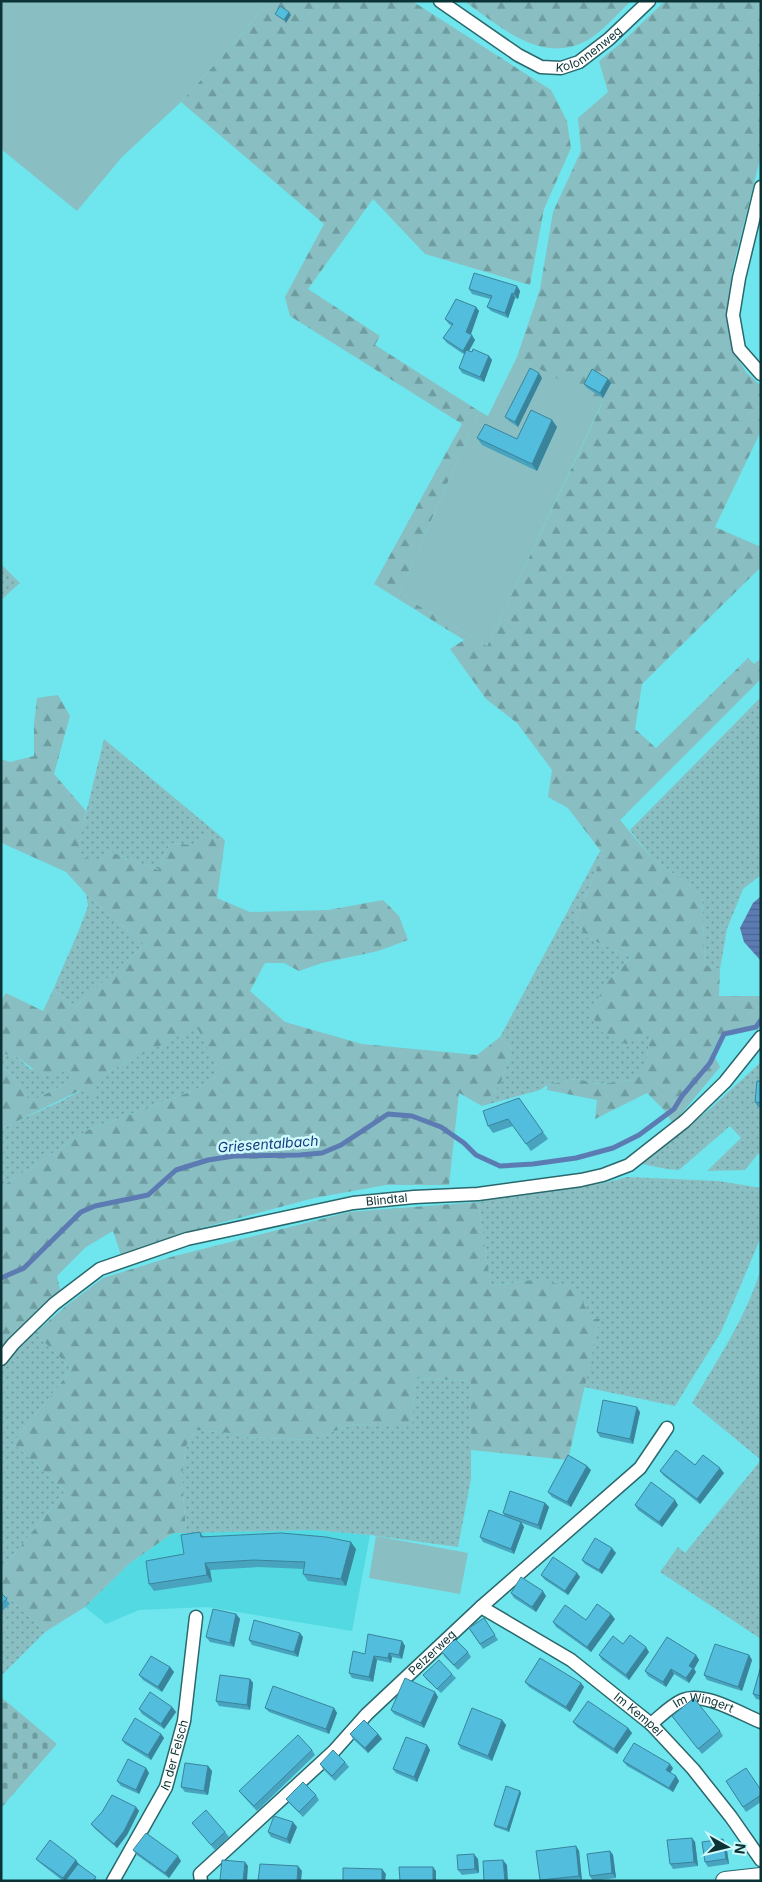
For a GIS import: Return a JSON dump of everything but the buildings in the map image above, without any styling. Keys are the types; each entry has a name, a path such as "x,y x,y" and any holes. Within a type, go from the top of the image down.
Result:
{"street":[{"name":"Kolonnenweg","path":"440,1 518,55 541,67 561,68 579,62 609,39 649,1"},
{"path":"761,187 739,278 733,315 739,349 761,374"},
{"name":"Blindtal","path":"1,1359 13,1344 54,1304 100,1269 186,1239 353,1203 478,1194 581,1180 629,1166 685,1121 725,1082 761,1037"},
{"name":"Pelzerweg","path":"201,1881 200,1874 334,1751 366,1714 481,1607 640,1468 667,1428"},
{"name":"Im Kempel","path":"481,1607 571,1660 651,1724 693,1769 731,1817 761,1860"},
{"name":"In der Felsch","path":"112,1881 166,1787 184,1721 196,1616"},
{"name":"Im Wingert","path":"651,1724 683,1700 693,1699 710,1701 761,1722"},
{"path":"725,1881 761,1877"}],"shaded area":[{"path":"761,896 761,961 744,942 740,928 753,903"},
{"path":"314,1530 370,1535 352,1631 207,1607 139,1610 106,1624 85,1607 130,1563 173,1533"}],"green space":[{"path":"1,1 268,1 242,34 181,102 122,157 77,211 1,149"},
{"path":"268,1 412,1 551,90 567,121 571,148 544,209 530,285 425,254 373,199 308,289 380,336 375,345 479,411 399,594 487,646 602,404 517,357 540,289 553,212 581,151 578,118 608,92 599,61 665,1 761,1 761,155 732,271 728,325 731,343 738,359 746,372 761,386 761,431 715,527 761,547 761,567 642,684 635,729 656,748 748,658 754,664 761,658 761,679 620,820 651,857 702,895 705,965 720,969 719,996 761,996 761,1016 755,1025 722,1033 712,1052 720,1067 673,1124 665,1111 647,1093 595,1119 597,1100 547,1090 547,1085 576,1079 600,1084 631,1080 646,1064 650,1035 626,1044 602,1032 590,1013 607,982 631,957 588,938 575,921 603,854 568,808 548,797 552,770 517,723 486,699 450,649 464,640 374,584 462,424 290,316 285,297 324,224 181,102 242,34"},
{"path":"464,1 631,1 605,27 588,40 571,47 554,48 538,46 522,40"},
{"path":"517,357 602,403 487,646 399,594 479,411 488,416"},
{"path":"1,564 20,583 1,600"},
{"path":"58,695 70,716 54,774 86,811 77,854 98,864 106,850 158,870 170,843 192,845 203,836 225,840 217,898 250,912 328,910 383,900 399,916 408,940 378,951 322,963 299,971 284,963 265,963 250,991 285,1022 362,1044 477,1055 500,1037 512,1049 500,1085 482,1106 459,1093 449,1185 386,1185 314,1198 201,1228 121,1255 113,1231 86,1247 57,1276 60,1290 1,1350 1,1187 88,1130 195,1090 220,1074 197,1027 110,1071 100,1080 93,1095 79,1091 1,1129 1,1068 11,1073 30,1102 73,1080 68,1070 58,1074 42,1076 17,1057 1,1053 1,1001 6,993 43,1011 53,990 76,1006 145,945 86,894 66,872 1,841 1,759 10,762 34,756 34,724 37,698"},
{"path":"761,697 761,875 743,889 727,929 720,969 705,965 702,895 651,857 630,830"},
{"path":"104,739 225,840 203,836 192,845 170,843 158,870 106,850 98,865 76,854"},
{"path":"600,851 603,854 575,921 588,938 631,957 607,982 650,1035 646,1065 632,1080 600,1084 576,1079 547,1085 540,1090 482,1106 500,1085 512,1049 500,1037"},
{"path":"86,894 145,945 76,1006 53,990 88,906"},
{"path":"197,1026 220,1074 195,1090 88,1130 1,1187 1,1129 72,1096 110,1071"},
{"path":"1,1053 17,1057 30,1069 58,1074 68,1069 73,1080 30,1102 11,1073 1,1068"},
{"path":"761,1062 761,1154 758,1154 745,1170 707,1171 741,1138 730,1126 679,1170 642,1164 711,1108"},
{"path":"627,1177 719,1181 761,1188 761,1237 721,1332 675,1406 584,1387 600,1319 591,1318 532,1280 491,1286 478,1202 524,1193 592,1185"},
{"path":"478,1202 491,1286 532,1280 574,1286 591,1318 600,1319 568,1460 471,1450 471,1381 415,1378 412,1427 355,1424 308,1440 241,1437 241,1434 196,1430 186,1446 182,1477 186,1533 173,1533 130,1563 85,1607 45,1632 1,1590 1,1571 65,1491 13,1443 72,1369 35,1333 67,1305 103,1278 171,1257 349,1212"},
{"path":"761,1269 761,1460 692,1403 748,1304"},
{"path":"35,1333 72,1369 13,1443 65,1491 1,1571 1,1365 24,1341"},
{"path":"415,1378 471,1381 471,1479 458,1547 370,1535 314,1530 186,1533 182,1477 186,1446 196,1430 242,1434 241,1437 308,1440 355,1424 412,1426"},
{"path":"761,1460 761,1639 660,1572 678,1547 685,1553"},
{"path":"376,1536 468,1553 460,1594 369,1578"},
{"path":"1,1590 45,1632 1,1676"},
{"path":"1,1697 57,1744 1,1808"}],"waterway":[{"name":"Griesentalbach","path":"1,1278 24,1268 81,1212 95,1206 148,1195 176,1170 208,1160 234,1156 322,1153 341,1145 388,1114 412,1116 441,1127 464,1143 476,1155 500,1166 576,1158 613,1148 639,1135 674,1109 682,1096 710,1063 724,1034 756,1027 761,1020"}]}
